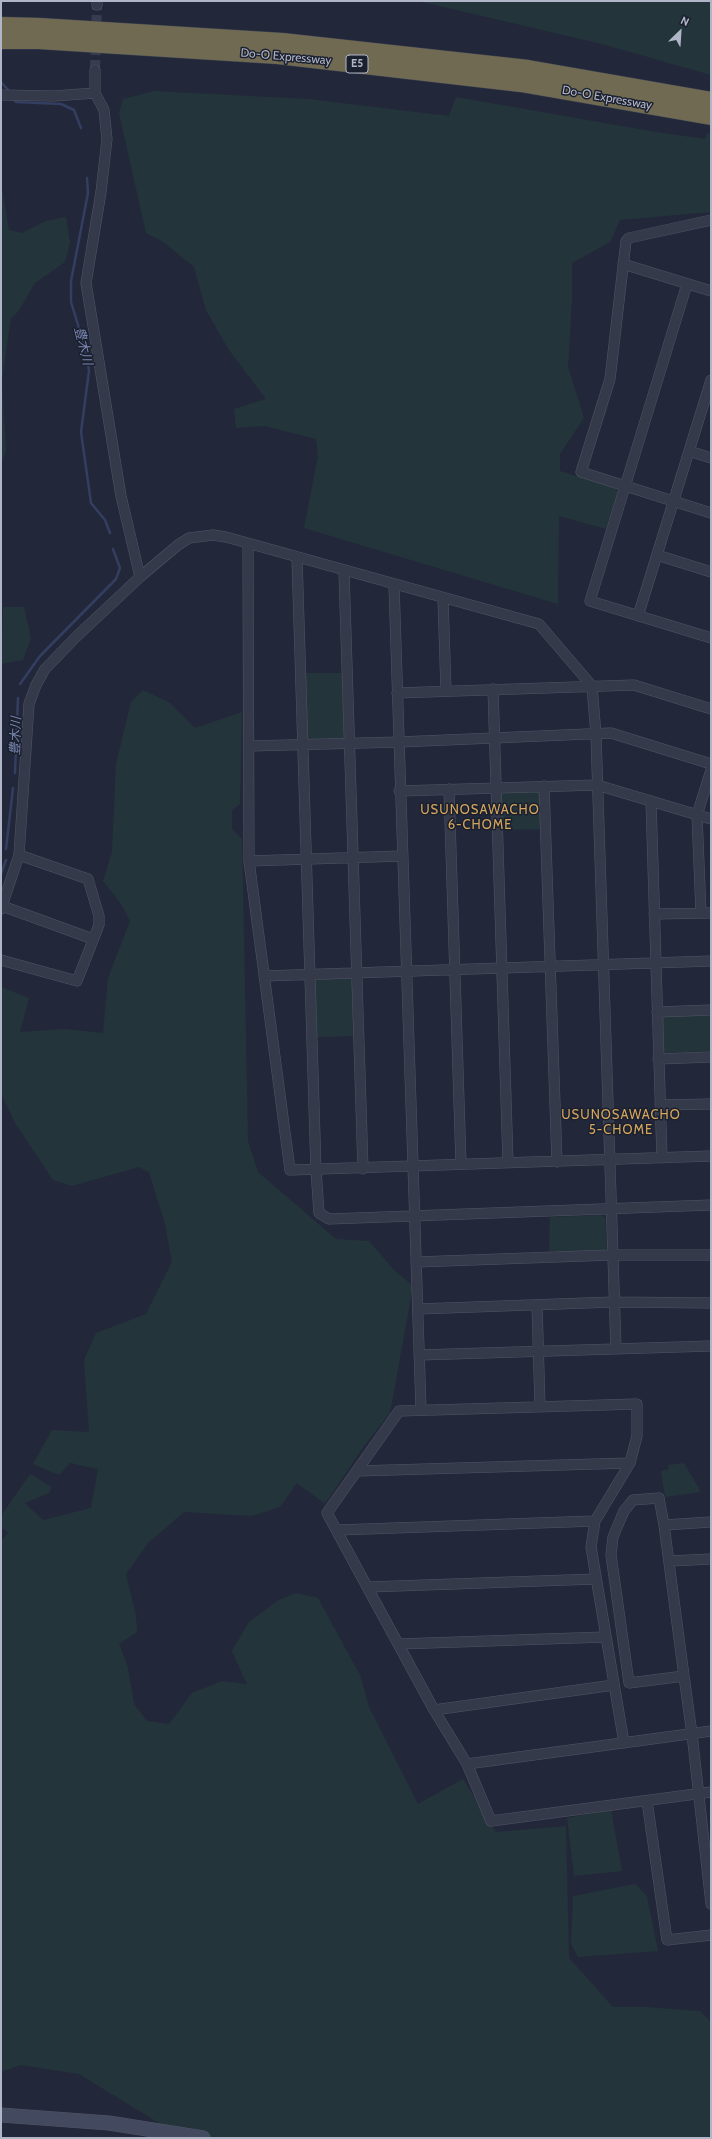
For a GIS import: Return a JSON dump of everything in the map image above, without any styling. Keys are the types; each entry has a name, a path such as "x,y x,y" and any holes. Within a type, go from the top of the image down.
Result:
{"highway":[{"name":"Do-O Expressway","path":"1,26 282,42 528,69 711,100"},
{"name":"Do-O Expressway","path":"1,40 40,40 278,55 521,83 711,116"}],"street":[{"path":"95,70 95,94 104,110 107,138 101,192 86,283 121,496 140,577"},
{"path":"8,95 95,94"},
{"path":"711,220 629,238 626,241 622,264 610,379 581,472 711,513"},
{"path":"622,264 711,291"},
{"path":"687,284 590,601 711,638"},
{"path":"638,616 689,451 708,403 711,380"},
{"path":"689,451 711,458"},
{"path":"93,939 2,908 18,855 31,696 45,669 140,577 178,544 189,538 213,535 539,624 592,686 596,735 616,1349"},
{"path":"248,545 250,746 249,861 290,1170 363,1169 508,1162 557,1162 711,1156"},
{"path":"657,555 711,572"},
{"path":"297,558 316,1170 319,1213 329,1219 711,1205"},
{"path":"344,572 363,1169"},
{"path":"394,585 421,1409"},
{"path":"443,598 446,691"},
{"path":"397,693 634,685 711,709"},
{"path":"493,690 508,1162"},
{"path":"250,746 596,735 611,733 711,764"},
{"path":"654,914 706,913 697,815 711,770"},
{"path":"400,791 449,788 597,785 711,819"},
{"path":"544,786 557,1162"},
{"path":"449,788 461,1164"},
{"path":"651,801 662,1158"},
{"path":"1,960 77,981 99,926 99,916 88,879 18,855"},
{"path":"249,861 402,856"},
{"path":"264,976 503,968 550,968 711,961"},
{"path":"657,1012 711,1010"},
{"path":"658,1059 711,1058"},
{"path":"660,1105 711,1104"},
{"path":"416,1262 612,1255 711,1255"},
{"path":"418,1309 614,1302 711,1303"},
{"path":"537,1305 540,1406"},
{"path":"419,1356 711,1346"},
{"path":"624,1743 604,1636 591,1547 595,1521 630,1463 636,1436 637,1404 421,1409 400,1411 327,1513 434,1710 467,1764 492,1821 711,1792"},
{"path":"357,1470 630,1463"},
{"path":"684,1676 629,1683 612,1562 613,1537 624,1511 633,1500 659,1498 669,1561 709,1864 711,1904"},
{"path":"337,1530 595,1521"},
{"path":"664,1525 711,1522"},
{"path":"669,1561 711,1559"},
{"path":"368,1587 596,1579"},
{"path":"399,1644 604,1636"},
{"path":"434,1710 614,1685"},
{"path":"467,1764 711,1731"},
{"path":"647,1801 667,1940 711,1935"},
{"path":"1,2115 109,2123 162,2135 203,2138"}],"shaded area":[{"path":"418,1 711,1 711,75 602,44"},
{"path":"154,91 308,99 449,116 456,97 656,132 705,139 707,133 711,134 711,212 620,220 610,242 572,263 572,299 568,367 584,418 560,454 560,471 615,488 618,492 606,529 559,516 558,604 304,528 318,456 316,439 265,426 236,428 234,409 266,399 229,350 206,310 194,267 162,241 146,233 119,113 123,99"},
{"path":"1,183 9,230 22,233 46,221 66,217 70,242 65,262 35,283 18,312 11,318 2,380 6,452 1,463"},
{"path":"3,607 24,607 31,638 23,660 1,664"},
{"path":"306,673 342,673 344,738 307,739"},
{"path":"143,690 170,703 195,728 242,712 240,804 232,810 232,829 242,839 248,1141 258,1172 336,1239 369,1241 393,1269 413,1286 390,1413 364,1446 325,1504 297,1483 280,1507 252,1516 184,1512 149,1542 126,1574 136,1616 137,1632 119,1644 128,1668 134,1704 147,1721 169,1724 192,1693 222,1681 247,1684 232,1651 249,1622 277,1601 296,1593 318,1598 360,1675 369,1707 418,1804 463,1779 496,1832 566,1826 569,1958 613,2007 645,2007 700,2011 711,2022 711,2138 193,2138 180,2136 79,2074 21,2065 3,2071 1,2068 1,1542 8,1532 1,1528 1,1516 30,1474 52,1487 49,1493 25,1503 43,1520 91,1508 98,1469 70,1463 59,1475 33,1464 52,1430 89,1432 84,1360 96,1333 146,1314 172,1262 165,1224 149,1172 139,1167 72,1186 53,1180 15,1123 1,1093 1,987 29,998 20,1032 64,1029 103,1033 108,978 130,921 121,904 103,881 112,852 116,764 131,702"},
{"path":"536,789 539,792 541,829 502,830 501,793"},
{"path":"316,979 349,979 352,981 353,1036 317,1037"},
{"path":"665,1016 711,1016 711,1051 666,1053 663,1051 662,1019"},
{"path":"601,1215 605,1218 607,1248 604,1251 549,1251 550,1217"},
{"path":"684,1463 701,1492 665,1497 661,1471 669,1469 668,1465"},
{"path":"611,1810 622,1871 574,1876 567,1818"},
{"path":"635,1884 647,1896 658,1951 578,1957 571,1944 573,1896"}],"waterway":[{"name":"豊木川","path":"1,82 10,92"},
{"name":"豊木川","path":"13,99 16,102 61,104 74,110 81,128"},
{"name":"豊木川","path":"87,178 88,193 71,281 71,302 86,351 89,371 81,432 91,503 105,520 110,533"},
{"name":"豊木川","path":"20,684 40,656 116,579 120,568 113,549"},
{"name":"豊木川","path":"15,773 18,698"},
{"name":"豊木川","path":"6,849 13,788"},
{"name":"豊木川","path":"1,874 6,860"}],"tunnel":[{"path":"95,70 97,5"}],"district":[{"name":"USUNOSAWACHO 6-CHOME","path":"480,818"},
{"name":"USUNOSAWACHO 5-CHOME","path":"621,1122"}]}
